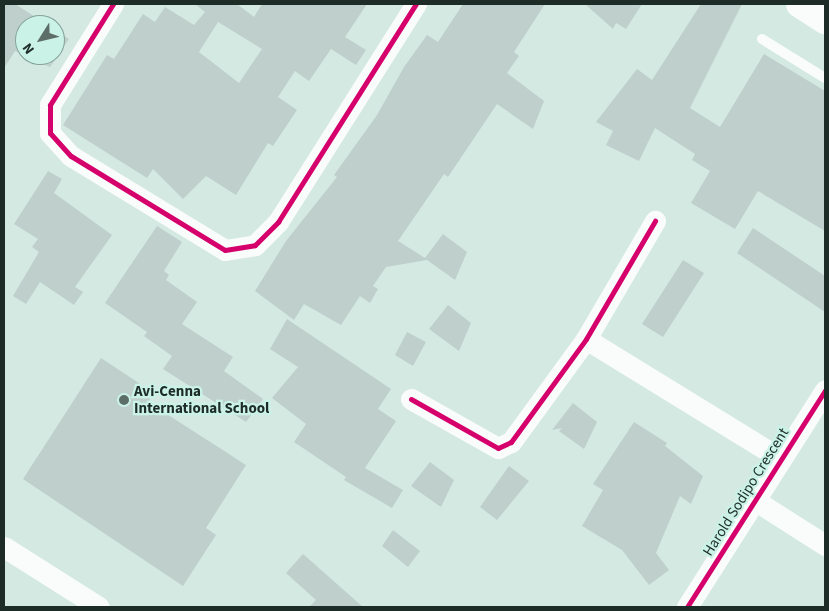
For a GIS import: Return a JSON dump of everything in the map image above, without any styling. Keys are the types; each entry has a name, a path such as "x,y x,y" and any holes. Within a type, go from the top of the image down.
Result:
{"street":[{"path":"113,4 50,105 50,134 71,156 225,250 254,245 278,222 416,4"},
{"path":"800,4 825,20"},
{"path":"411,399 498,448 511,442 528,422 586,338 655,221"},
{"path":"586,338 781,459"},
{"name":"Harold Sodipo Crescent","path":"687,607 825,390"},
{"path":"756,501 825,545"},
{"path":"4,547 99,607"}],"lane":[{"path":"762,39 825,78"}],"building":[{"path":"4,4 15,4 32,15 15,15 15,51 4,68"},
{"path":"195,4 237,4 254,17 262,4 367,4 345,37 366,50 356,65 331,49 309,81 295,71 278,97 297,110 273,146 268,143 236,195 206,176 183,199 153,169 147,178 63,125 107,55 114,59 143,14 155,22 165,7 194,25 205,12","holes":["218,22 262,49 239,83 199,52"]},
{"path":"463,4 545,4 514,52 519,56 507,73 544,101 533,129 497,104 448,177 444,174 398,241 425,258 443,234 467,252 455,280 427,260 386,267 373,286 378,289 370,303 360,296 341,325 304,304 294,320 255,291 286,241 337,177 334,175 377,115 404,67 427,35 438,42"},
{"path":"585,4 642,4 626,29 616,23 613,29"},
{"path":"701,4 742,4 690,108 720,127 764,54 825,91 825,231 758,191 735,229 691,203 710,171 692,160 695,154 655,128 639,161 606,145 613,131 596,122 637,69 652,80"},
{"path":"65,36 69,39 65,45"},
{"path":"48,171 62,179 54,193 112,235 75,287 83,292 74,305 40,282 26,304 13,296 39,252 32,247 38,239 14,224"},
{"path":"157,226 182,242 164,271 169,275 166,280 197,302 182,324 233,357 224,371 263,399 246,422 163,369 172,356 144,336 147,332 105,303"},
{"path":"753,228 825,276 825,312 737,253"},
{"path":"683,260 704,273 663,337 642,324"},
{"path":"448,305 471,323 459,351 429,329"},
{"path":"287,319 391,389 378,409 396,421 365,468 403,490 392,508 344,480 346,477 294,442 306,424 272,398 298,367 270,349"},
{"path":"407,332 426,342 413,366 395,355"},
{"path":"101,358 154,393 148,402 246,465 206,528 216,535 183,586 23,479"},
{"path":"573,403 597,422 584,449 559,431 562,428 552,430"},
{"path":"634,422 667,443 665,446 703,476 691,504 680,496 656,553 669,570 649,585 622,550 582,526 603,490 593,484"},
{"path":"430,462 454,480 441,507 411,486"},
{"path":"509,466 529,481 497,520 480,507"},
{"path":"393,530 420,551 408,567 382,546"},
{"path":"303,554 363,607 309,607 316,600 286,573"}],"cycle path":[{"path":"113,4 50,105 50,133 71,156 225,250 255,245 278,222 416,4"},
{"path":"411,399 498,448 511,442 586,339 655,221"},
{"path":"687,607 825,390"}],"place":[{"name":"Avi-Cenna International School","path":"124,400"}]}
